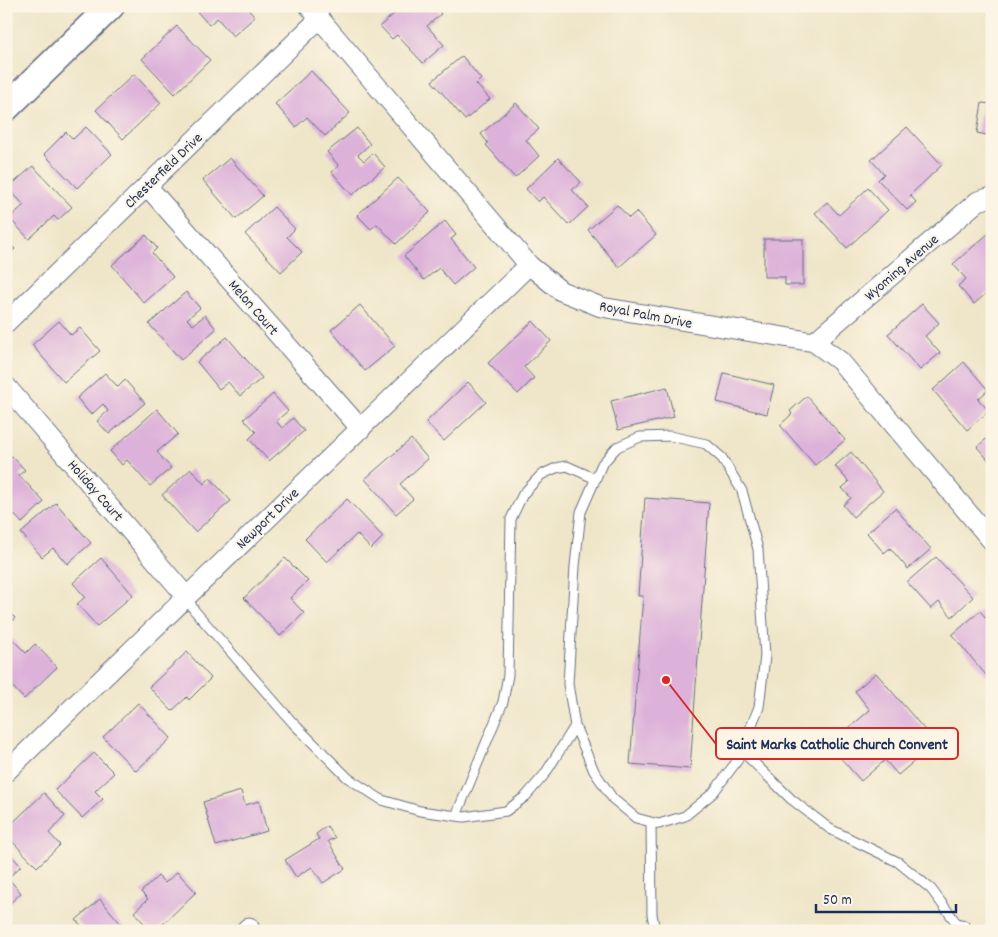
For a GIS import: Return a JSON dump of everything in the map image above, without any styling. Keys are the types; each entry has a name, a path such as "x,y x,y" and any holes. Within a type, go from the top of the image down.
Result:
{"main road":[{"path":"6,108 111,6"}],"street":[{"name":"Chesterfield Drive","path":"6,322 147,186 315,12"},
{"name":"Royal Palm Drive","path":"315,12 529,265 561,291 601,307 814,342 840,361 992,542"},
{"name":"Melon Court","path":"147,186 361,429"},
{"name":"Wyoming Avenue","path":"814,342 978,201 992,197"},
{"name":"Newport Drive","path":"10,761 361,429 529,265"},
{"name":"Holiday Court","path":"6,386 186,596"}],"lane":[{"path":"670,436 706,444 722,458 742,491 758,549 765,656 759,707 737,761 713,793 685,816 659,824 636,818 613,799 594,771 574,726 568,684 575,566 581,512 596,479 602,464 617,447 640,437 670,436"},
{"path":"456,816 503,702 508,675 511,519 523,494 541,475 556,468 567,466 596,479"},
{"path":"186,596 194,610 293,722 348,778 382,800 420,811 456,816 506,811 526,796 544,774 574,726"},
{"path":"742,750 792,799 830,829 898,862 931,889 962,930"},
{"path":"651,822 652,914 655,931"}],"building":[{"path":"192,6 245,6 255,17 233,36 217,18 209,25"},
{"path":"403,6 434,6 441,14 427,26 444,45 423,63 397,35 392,39 380,26"},
{"path":"177,26 210,60 175,94 142,59"},
{"path":"462,56 481,79 476,84 490,99 465,120 432,81"},
{"path":"311,71 350,113 325,136 307,117 296,127 275,104"},
{"path":"134,74 161,103 123,139 96,110"},
{"path":"516,103 539,129 526,140 539,156 515,178 486,145 488,143 481,134"},
{"path":"982,103 992,104 992,136 977,133"},
{"path":"86,127 112,154 77,188 44,154 66,132 73,139"},
{"path":"907,127 942,165 910,195 916,202 907,210 878,180 884,174 871,160"},
{"path":"357,128 370,144 358,155 364,161 373,153 385,167 352,195 332,172 339,166 327,152"},
{"path":"230,158 263,196 236,219 203,180"},
{"path":"558,158 581,182 572,190 588,207 569,225 543,197 538,202 526,189"},
{"path":"33,166 72,207 58,220 54,216 29,239 9,218 24,205 8,188"},
{"path":"398,178 430,212 396,244 377,224 371,229 357,215"},
{"path":"868,188 888,210 847,248 815,213 827,202 839,215"},
{"path":"617,205 629,218 636,212 656,235 619,267 588,230"},
{"path":"274,207 295,229 287,237 302,252 281,272 245,234"},
{"path":"445,221 456,235 451,239 474,267 453,285 439,268 424,280 404,256"},
{"path":"989,233 992,236 992,296 988,292 974,304 958,286 966,279 953,264"},
{"path":"146,235 157,248 152,253 173,277 144,303 112,265"},
{"path":"764,239 803,239 803,285 785,285 785,277 764,277"},
{"path":"6,240 15,249 6,257"},
{"path":"186,292 200,308 187,319 193,325 205,315 216,329 181,360 149,324"},
{"path":"922,304 939,323 925,336 940,353 920,370 888,334"},
{"path":"360,305 395,346 365,371 331,330"},
{"path":"59,321 71,335 80,328 100,351 64,382 32,345"},
{"path":"533,321 551,341 524,367 534,378 518,394 488,363"},
{"path":"227,337 262,378 240,396 228,382 219,389 197,362"},
{"path":"964,362 988,390 978,399 989,411 967,430 933,390"},
{"path":"105,373 118,387 125,380 145,403 109,434 97,421 108,411 103,404 91,415 77,398"},
{"path":"724,373 774,385 767,414 717,402"},
{"path":"468,382 486,402 444,441 426,422"},
{"path":"667,387 674,417 618,430 611,401"},
{"path":"273,394 288,411 276,421 282,428 293,418 304,431 269,461 249,439 256,432 244,419"},
{"path":"807,396 845,440 815,465 780,425 792,414 790,411"},
{"path":"157,409 178,434 157,452 171,468 150,486 127,460 122,465 110,451"},
{"path":"992,434 992,464 977,447"},
{"path":"411,439 428,459 400,484 413,499 396,514 365,479"},
{"path":"851,452 883,491 853,517 843,505 851,498 842,488 849,482 835,466"},
{"path":"12,456 25,470 19,475 44,502 22,523 8,508 6,509 6,461"},
{"path":"191,469 204,484 210,478 231,501 195,532 162,495"},
{"path":"645,498 709,503 690,769 630,764 643,596 638,596"},
{"path":"347,499 383,537 371,549 357,534 327,562 305,539"},
{"path":"56,503 91,543 67,564 53,548 42,557 21,533"},
{"path":"895,508 931,549 908,569 890,548 884,553 867,533"},
{"path":"936,557 973,597 952,617 939,602 931,609 907,582"},
{"path":"101,558 133,595 97,626 77,604 85,597 73,583"},
{"path":"285,558 308,581 290,598 304,613 280,636 244,598"},
{"path":"6,609 15,618 6,626"},
{"path":"980,611 992,625 992,671 986,675 952,635"},
{"path":"10,637 26,653 35,644 57,667 24,699 6,680 6,641"},
{"path":"187,652 211,678 189,700 187,697 172,711 149,687"},
{"path":"876,673 936,743 898,775 885,760 861,781 829,745 870,710 855,691"},
{"path":"138,703 171,738 136,771 103,737"},
{"path":"94,753 114,773 95,791 103,799 82,818 55,790"},
{"path":"241,791 245,805 259,801 267,831 216,846 203,802"},
{"path":"44,793 65,816 49,833 60,845 37,867 6,835 6,829"},
{"path":"327,826 335,838 328,841 345,869 323,883 312,867 296,877 285,860 319,839 316,834"},
{"path":"6,850 21,866 8,878 21,893 6,907"},
{"path":"177,872 196,892 156,931 151,931 134,912 148,899 141,892 158,876 165,883"},
{"path":"100,899 127,931 86,931 76,920"}],"place":[{"name":"Saint Marks Catholic Church Convent","path":"666,680"}]}
